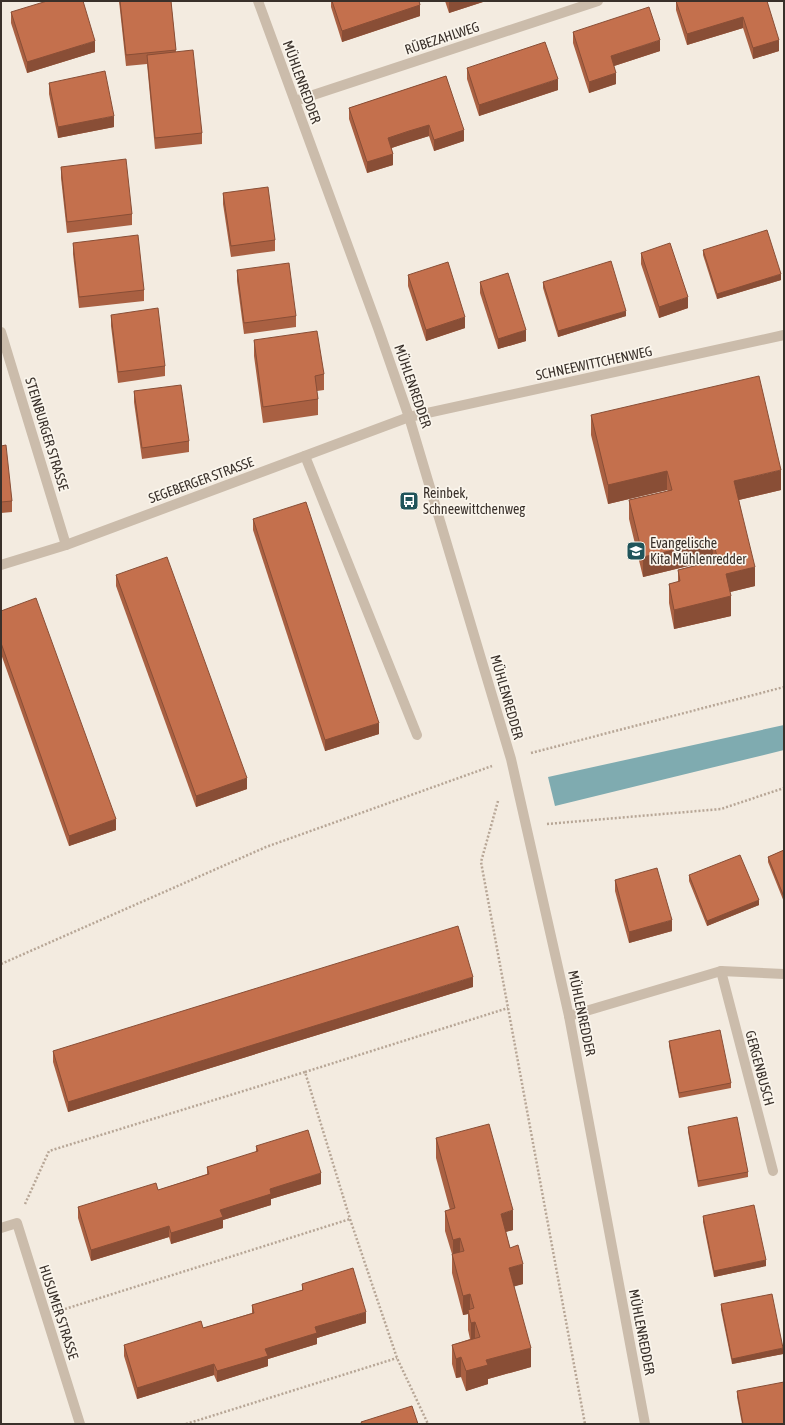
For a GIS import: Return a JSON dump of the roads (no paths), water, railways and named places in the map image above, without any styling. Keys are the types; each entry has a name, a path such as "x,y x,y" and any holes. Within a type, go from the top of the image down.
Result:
{"street":[{"name":"MÜHLENREDDER","path":"258,1 409,417 511,759 569,1016 645,1424"},
{"name":"RÜBEZAHLWEG","path":"295,101 598,1"},
{"name":"STEINBURGER STRASSE","path":"1,332 66,545"},
{"name":"SCHNEEWITTCHENWEG","path":"409,417 784,335"},
{"name":"SEGEBERGER STRASSE","path":"1,565 66,545 409,417"},
{"path":"306,456 417,735"},
{"path":"569,1016 720,971 784,974"},
{"name":"GERGENBUSCH","path":"720,971 773,1171"},
{"name":"HUSUMER STRASSE","path":"1,1228 16,1223 80,1424"}],"water":[{"path":"784,725 784,750 555,806 548,777"}],"place":[{"name":"Reinbek, Schneewittchenweg","path":"409,501"},
{"name":"Evangelische Kita Mühlenredder","path":"636,551"}]}
